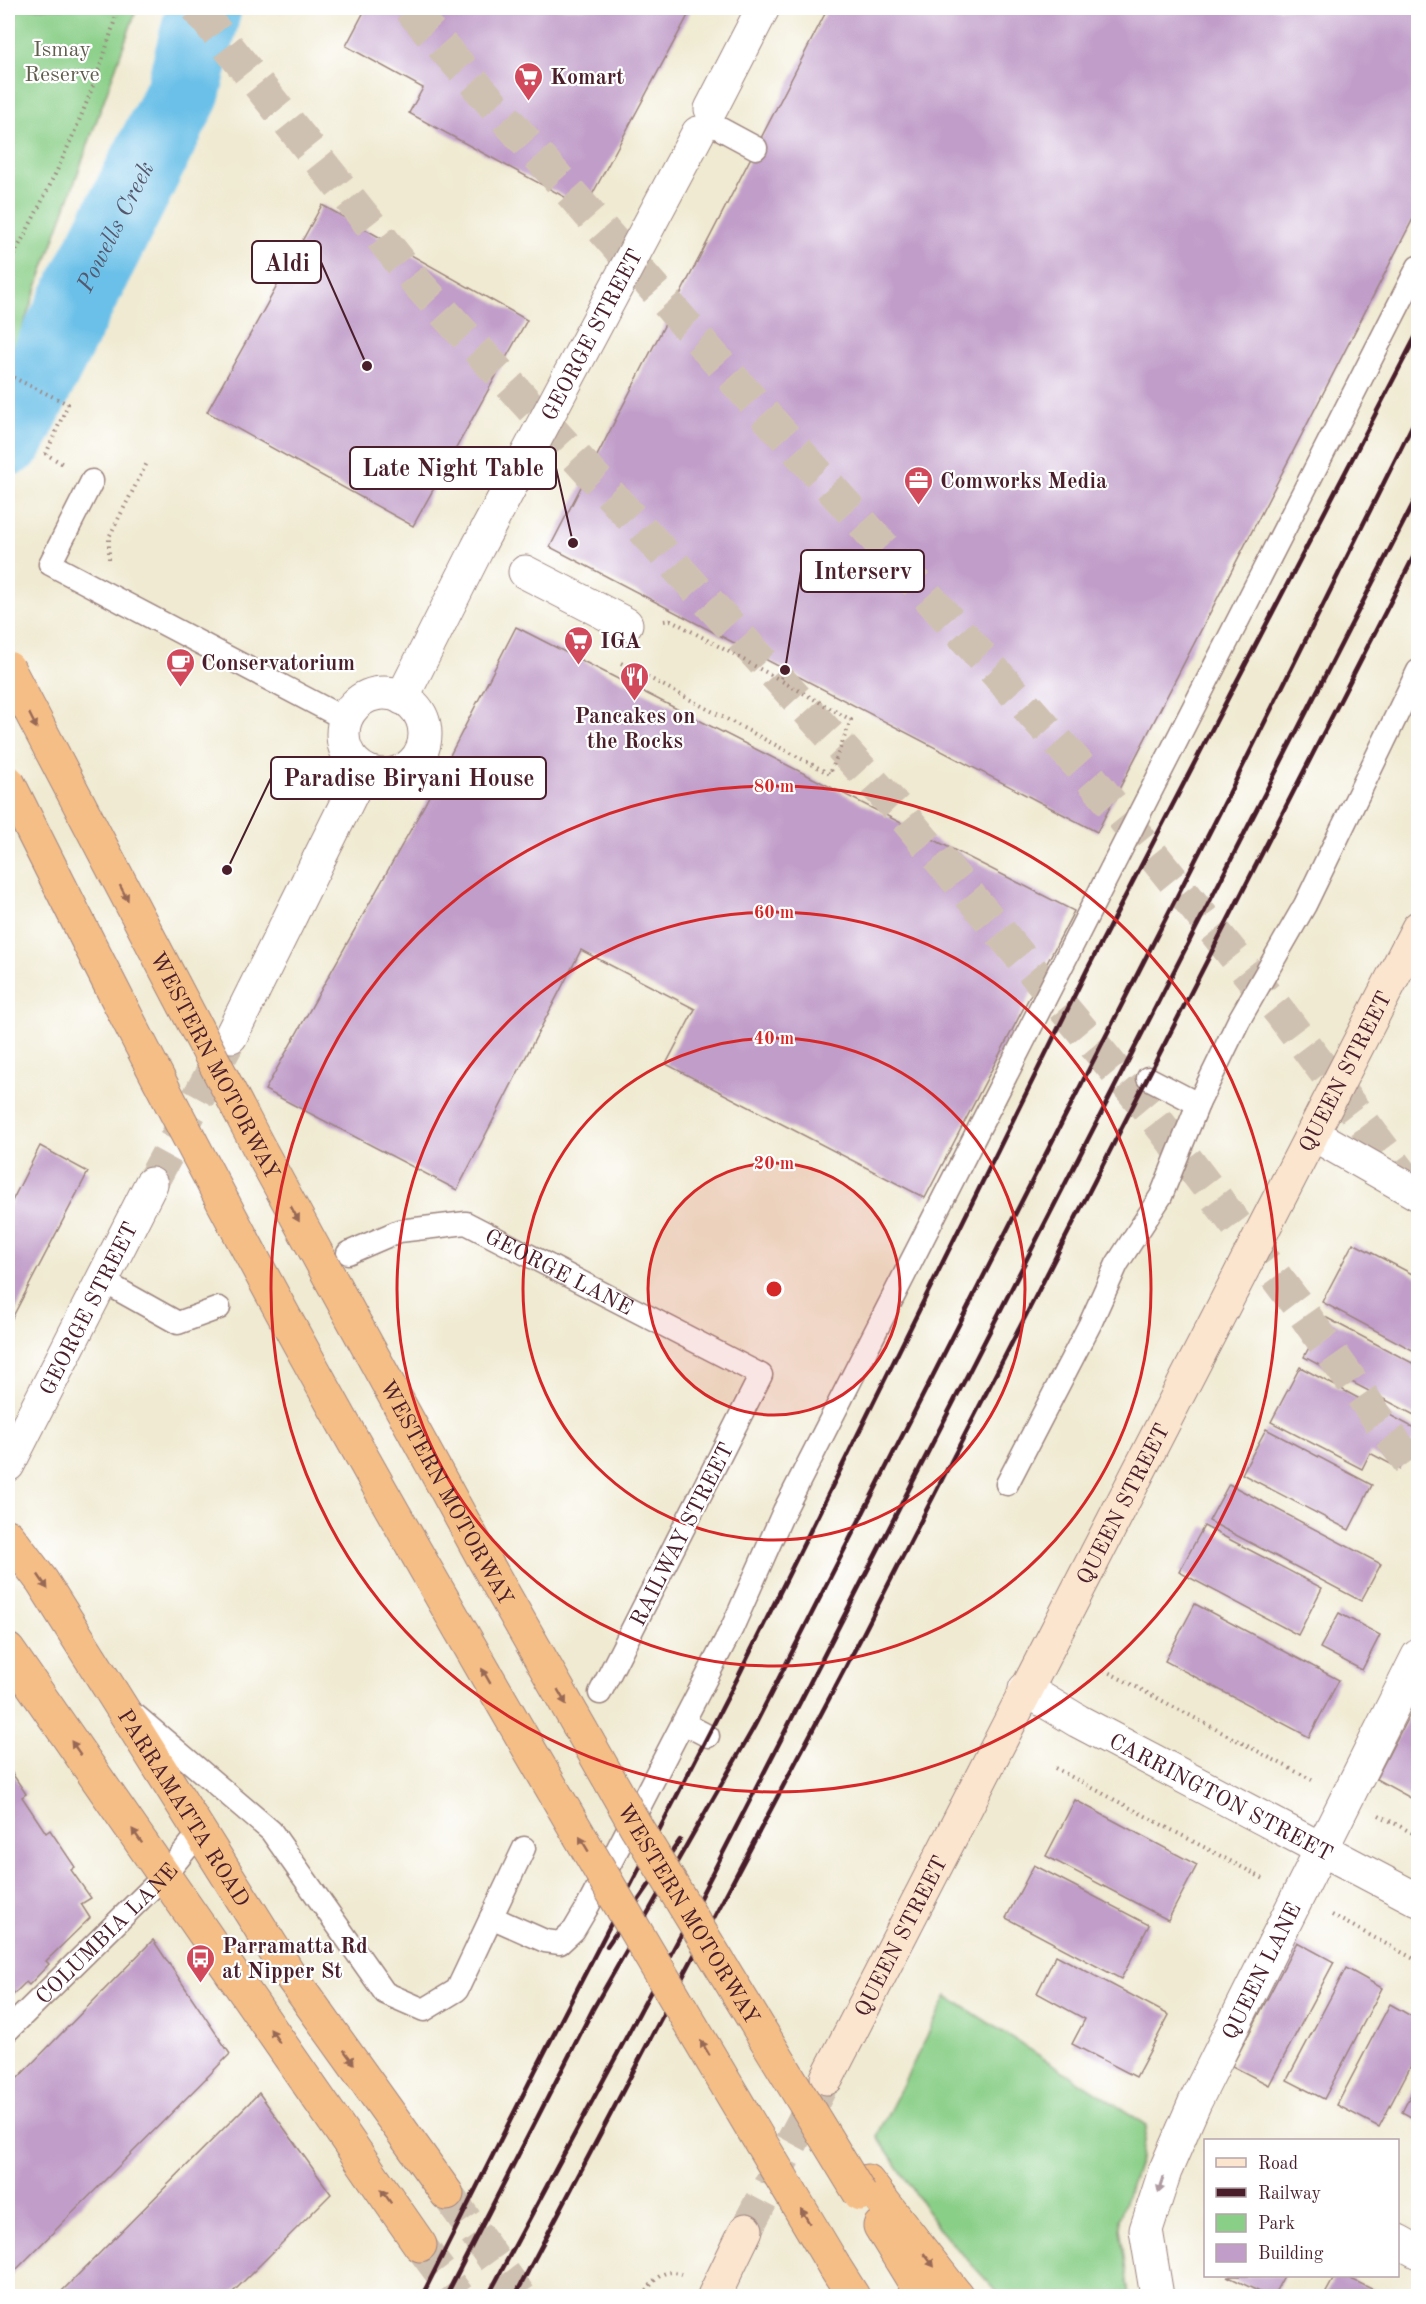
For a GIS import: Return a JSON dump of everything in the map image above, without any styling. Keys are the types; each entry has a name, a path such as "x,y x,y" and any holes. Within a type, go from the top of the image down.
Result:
{"highway":[{"name":"WESTERN MOTORWAY","path":"8,668 253,1136 481,1554 637,1828 796,2090 864,2187"},
{"path":"8,782 143,1052 330,1400 536,1763 853,2296"},
{"name":"PARRAMATTA ROAD","path":"8,1536 42,1581 290,1975 447,2194"},
{"path":"8,1650 420,2245"},
{"path":"864,2187 923,2296"},
{"path":"864,2187 957,2296"}],"street":[{"name":"GEORGE STREET","path":"402,698 478,547 709,123 763,8"},
{"path":"525,572 626,624"},
{"path":"379,693 393,694 412,704 422,717 425,739 422,750 409,767 399,772 377,775 363,770 348,754 343,742 345,719 352,707 364,698 379,693"},
{"path":"231,1036 363,770"},
{"name":"QUEEN STREET","path":"826,2078 1419,928"},
{"path":"1313,1134 1419,1194"},
{"name":"GEORGE STREET","path":"8,1465 151,1184"},
{"name":"QUEEN LANE","path":"1157,2296 1146,2230 1166,2171 1194,2137 1195,2102 1419,1656"},
{"name":"CARRINGTON STREET","path":"1025,1689 1088,1726 1419,1900"},
{"path":"702,2287 747,2230"},
{"path":"1399,2242 1419,2252"}],"lane":[{"path":"709,123 756,148"},
{"path":"491,1917 545,1941 560,1943 574,1930 732,1628 789,1500 1419,267"},
{"path":"92,481 50,564 345,719"},
{"path":"1007,1484 1117,1264 1161,1196 1198,1104 1239,1020 1305,905 1416,682"},
{"path":"1148,1078 1198,1104"},
{"name":"GEORGE LANE","path":"348,1253 399,1231 466,1222 761,1375"},
{"path":"101,1280 178,1323 219,1308"},
{"name":"RAILWAY STREET","path":"600,1693 761,1375"},
{"path":"118,1700 271,1831 385,1993 424,2010 457,1990 524,1848"},
{"path":"683,1723 708,1736"},
{"name":"COLUMBIA LANE","path":"8,2030 164,1876 201,1831"}],"path":[{"path":"8,266 56,175 102,67 118,8"},
{"path":"8,375 69,404 46,454 92,481"},
{"path":"109,560 110,537 148,461"},
{"path":"616,660 830,774 851,720 671,620 626,624"},
{"path":"780,680 785,670"},
{"path":"1104,1670 1314,1781"},
{"path":"1055,1768 1419,1961"},
{"path":"1372,1811 1419,1836"},
{"path":"644,2296 655,2278 666,2272 677,2272 702,2287"}],"green space":[{"name":"Ismay Reserve","path":"8,8 137,8 8,368"},
{"path":"947,1996 1147,2125 1141,2157 1119,2219 1129,2296 1001,2296 940,2230 877,2136"}],"building":[{"name":"Komart","path":"366,8 692,8 585,208 409,113 423,88 346,46"},
{"path":"828,8 1418,8 1418,209 1097,832 550,547"},
{"path":"322,205 527,320 413,526 207,412"},
{"path":"516,627 1074,911 925,1198 666,1064 695,1009 581,950 457,1190 265,1090 425,804"},
{"path":"40,1146 88,1172 8,1326 8,1209"},
{"path":"1353,1243 1418,1277 1418,1353 1322,1302"},
{"path":"1325,1317 1418,1366 1418,1417 1304,1357"},
{"path":"1300,1367 1418,1430 1400,1469 1370,1453 1362,1469 1271,1422"},
{"path":"1266,1429 1372,1485 1349,1530 1242,1474"},
{"path":"1229,1484 1381,1564 1361,1601 1209,1521"},
{"path":"1204,1526 1322,1588 1298,1635 1179,1572"},
{"path":"1195,1604 1339,1680 1309,1737 1165,1661"},
{"path":"1339,1613 1380,1635 1362,1670 1320,1648"},
{"path":"1418,1698 1418,1802 1376,1779"},
{"path":"8,1767 26,1794 22,1797 46,1833 50,1830 75,1867 71,1870 91,1898 81,1904 90,1918 46,1961 49,1964 29,1985 26,1982 8,2000"},
{"path":"1075,1800 1197,1865 1168,1920 1046,1856"},
{"path":"1034,1865 1149,1925 1121,1979 1006,1918"},
{"path":"153,1940 230,2054 8,2278 8,2088"},
{"path":"1297,1942 1334,1962 1269,2085 1232,2066"},
{"path":"1056,1955 1169,2015 1136,2077 1072,2044 1085,2019 1037,1993"},
{"path":"1346,1968 1382,1988 1324,2099 1287,2080"},
{"path":"1390,2004 1418,2020 1418,2052 1379,2127 1337,2105"},
{"path":"1418,2081 1418,2121 1402,2112"},
{"path":"259,2093 331,2194 229,2296 57,2296"},
{"path":"1229,2277 1283,2277 1273,2296 1268,2296"},
{"path":"1334,2277 1347,2277 1386,2296 1324,2296"}],"waterway":[{"name":"Powells Creek","path":"8,438 183,92 204,8"}],"tunnel":[{"path":"197,8 418,284 901,813 1155,1118 1298,1306 1418,1475"},
{"path":"409,8 735,381 1093,781 1282,1015 1418,1195"},
{"path":"151,1184 228,1043"},
{"path":"746,2230 821,2087"},
{"path":"447,2194 520,2296"},
{"path":"420,2245 458,2296"}],"railway":[{"path":"422,2296 738,1677 1087,970 1418,332"},
{"path":"446,2296 593,2009 754,1727 1226,800 1418,414"},
{"path":"488,2296 683,1931 1418,494"},
{"path":"515,2296 862,1636 1418,548"},
{"path":"607,1946 680,1840"}],"place":[{"name":"Komart","path":"529,102"},
{"name":"Aldi","path":"367,366"},
{"name":"Comworks Media","path":"919,506"},
{"name":"Late Night Table","path":"573,543"},
{"name":"IGA","path":"579,666"},
{"name":"Interserv","path":"785,670"},
{"name":"Conservatorium","path":"180,688"},
{"name":"Pancakes on the Rocks","path":"635,702"},
{"name":"Paradise Biryani House","path":"227,870"},
{"name":"Parramatta Rd at Nipper St","path":"201,1984"}]}
